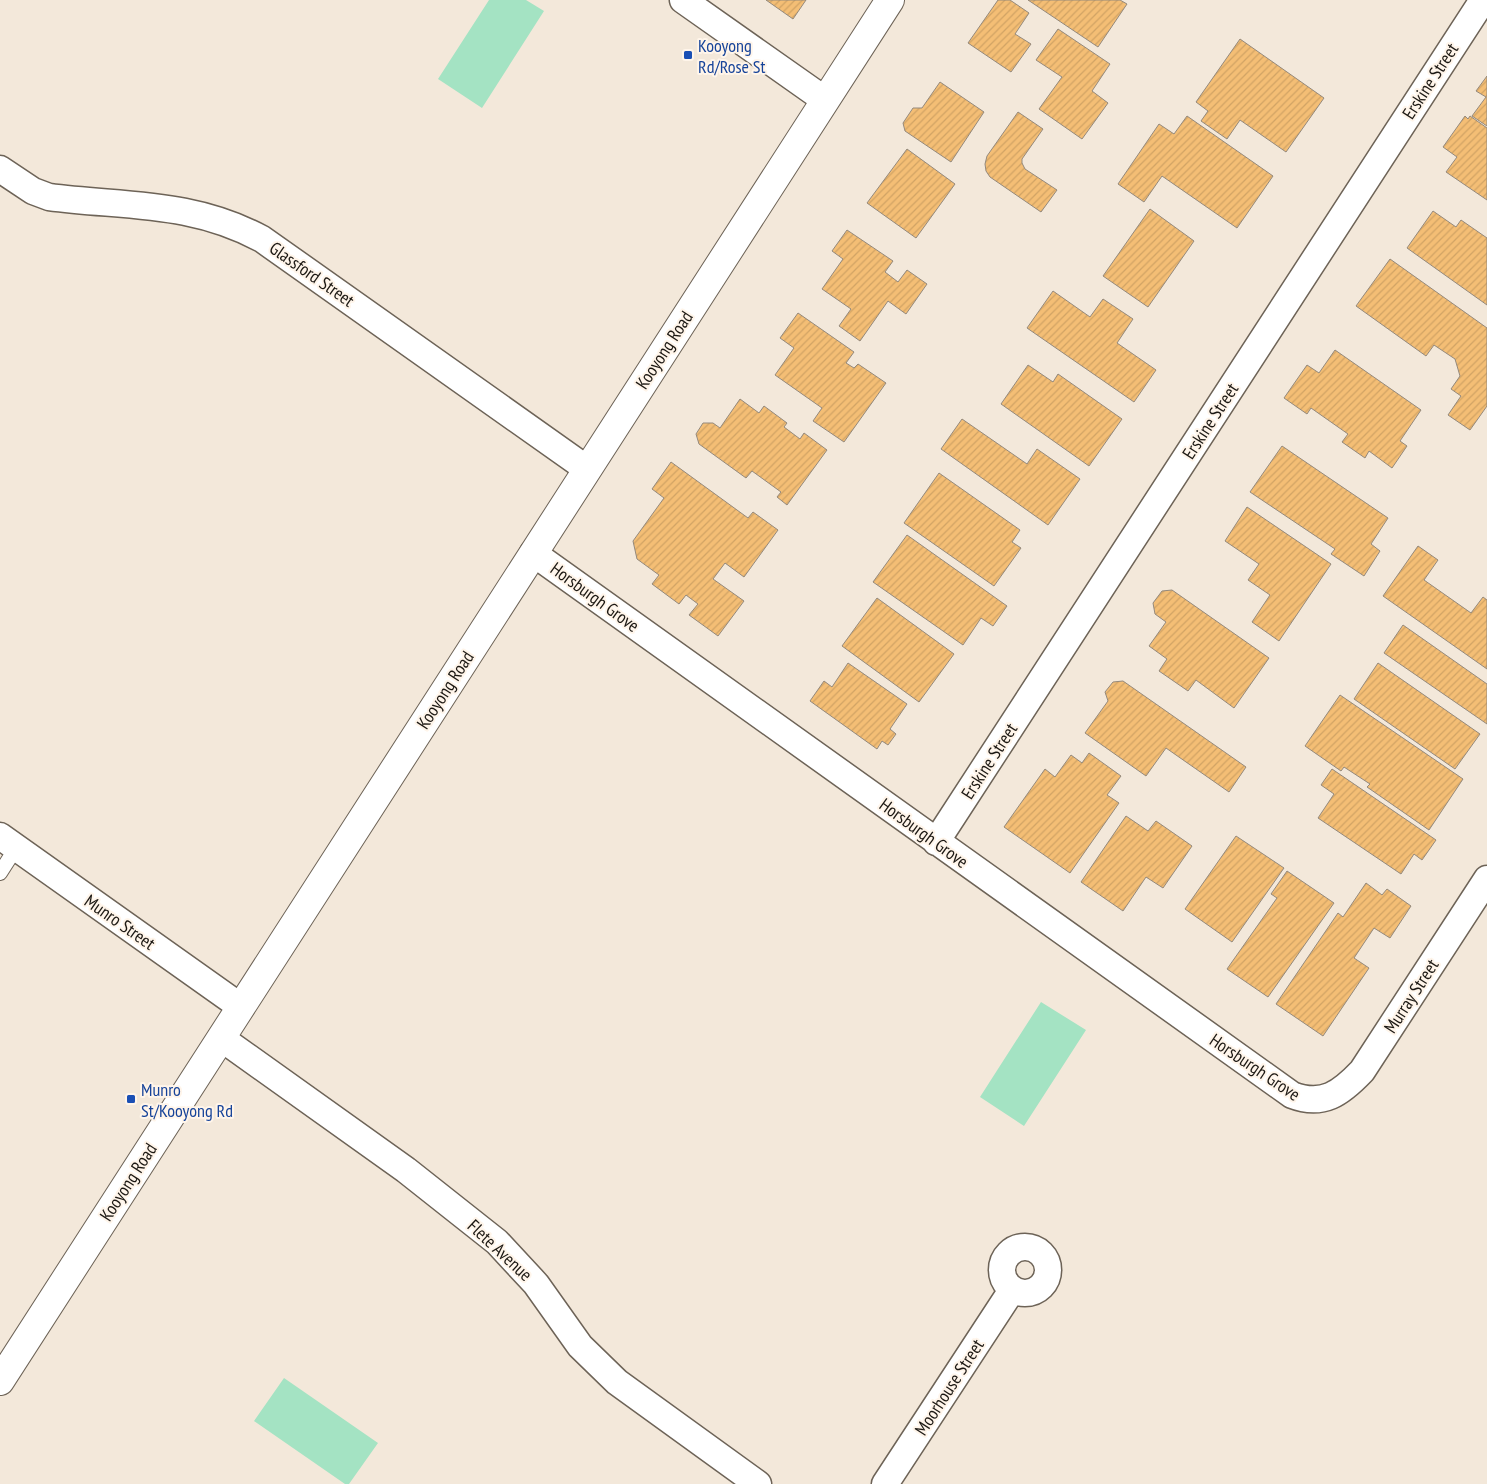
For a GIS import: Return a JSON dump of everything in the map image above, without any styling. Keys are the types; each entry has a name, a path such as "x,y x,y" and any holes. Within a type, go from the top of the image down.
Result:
{"street":[{"path":"682,0 825,100"},
{"name":"Kooyong Road","path":"0,1380 890,0"},
{"name":"Erskine Street","path":"936,842 1483,0"},
{"name":"Glassford Street","path":"0,169 33,191 49,197 176,209 203,214 236,225 262,239 292,259 587,469"},
{"name":"Horsburgh Grove","path":"533,553 1292,1095 1307,1101 1321,1100"},
{"name":"Munro Street","path":"8,842 241,1007"},
{"name":"Murray Street","path":"1321,1100 1334,1095 1349,1085 1362,1071 1487,879"},
{"name":"Flete Avenue","path":"221,1038 406,1170 497,1242 536,1284 580,1346 617,1382 758,1484"},
{"name":"Moorhouse Street","path":"885,1484 1012,1290"}],"lane":[{"path":"0,873 8,842"}],"green space":[{"path":"489,0 526,0 544,11 482,108 438,79"},
{"path":"1041,1002 1086,1030 1024,1126 980,1097"},
{"path":"284,1378 378,1443 349,1484 345,1484 254,1421"}],"building":[{"path":"766,0 806,0 793,19"},
{"path":"998,0 1010,0 1029,13 1015,34 1031,44 1011,72 968,43"},
{"path":"1028,0 1120,0 1127,4 1098,47"},
{"path":"1058,29 1110,64 1092,91 1108,103 1082,139 1039,109 1062,77 1036,60"},
{"path":"1240,39 1324,98 1286,152 1240,120 1227,139 1201,121 1208,111 1196,102"},
{"path":"1487,76 1487,126 1472,116 1486,97 1476,91"},
{"path":"940,82 984,112 951,162 905,131 903,123 913,108 922,108"},
{"path":"1018,112 1043,129 1022,159 1025,169 1057,190 1041,212 990,177 986,171 987,156"},
{"path":"1187,116 1273,176 1237,228 1162,176 1144,202 1118,184 1159,124 1174,134"},
{"path":"1465,116 1468,119 1470,116 1487,128 1487,200 1446,172 1457,157 1443,147"},
{"path":"907,149 955,184 916,238 867,203"},
{"path":"1150,209 1194,241 1148,307 1103,276"},
{"path":"1433,211 1456,227 1461,220 1487,238 1487,305 1407,248"},
{"path":"847,230 893,261 885,272 898,282 907,270 927,284 906,314 888,301 860,341 839,326 851,309 822,289 843,259 832,251"},
{"path":"1390,259 1487,328 1487,406 1470,430 1448,415 1461,396 1451,389 1460,376 1455,359 1434,345 1426,356 1356,306"},
{"path":"1053,291 1090,317 1103,299 1133,319 1117,343 1156,370 1134,402 1027,328"},
{"path":"798,313 854,352 846,363 854,368 858,364 886,383 844,442 813,421 822,408 775,375 794,348 780,338"},
{"path":"1335,350 1421,410 1400,441 1407,446 1392,468 1369,451 1365,458 1342,442 1348,434 1311,408 1307,414 1284,398 1307,365 1319,373"},
{"path":"1028,365 1053,382 1058,374 1122,419 1089,466 1001,404"},
{"path":"740,399 759,413 764,406 787,423 784,427 800,439 804,433 827,450 787,505 777,497 781,492 752,471 746,478 699,444 696,434 703,423 713,423 720,428"},
{"path":"962,419 1027,464 1037,449 1080,479 1048,525 941,449"},
{"path":"1282,446 1388,518 1371,544 1380,551 1364,576 1331,554 1335,549 1250,492"},
{"path":"671,462 748,518 753,512 778,530 744,577 725,563 713,579 744,601 718,636 689,615 698,604 686,595 679,604 652,584 659,575 637,559 633,541 664,498 652,489"},
{"path":"939,473 1020,530 1012,542 1021,548 994,586 904,523"},
{"path":"1247,507 1331,564 1279,641 1252,622 1270,595 1248,580 1259,564 1225,541"},
{"path":"907,535 1007,606 993,626 981,618 963,645 873,582"},
{"path":"1418,546 1438,560 1424,580 1471,613 1483,597 1487,600 1487,669 1383,596"},
{"path":"1172,590 1269,658 1234,708 1196,680 1188,691 1159,671 1167,659 1149,646 1166,622 1155,614 1153,603 1162,591"},
{"path":"877,598 954,654 919,702 842,646"},
{"path":"1403,625 1487,684 1487,724 1384,653"},
{"path":"848,663 907,704 890,729 896,734 888,745 882,741 877,749 810,701 824,681 832,687"},
{"path":"1378,663 1480,734 1455,769 1354,699"},
{"path":"1123,681 1246,767 1229,792 1166,748 1146,776 1085,733 1108,701 1105,692 1113,682"},
{"path":"1340,695 1463,779 1429,830 1367,787 1370,784 1344,767 1341,771 1305,746"},
{"path":"1089,753 1121,776 1107,795 1119,803 1070,873 1004,827 1045,769 1055,777 1071,755 1082,763"},
{"path":"1332,769 1436,840 1422,860 1414,854 1401,874 1318,818 1334,794 1321,785"},
{"path":"1126,816 1148,831 1156,821 1192,846 1163,888 1146,877 1123,911 1081,882"},
{"path":"1236,836 1284,868 1232,942 1185,909"},
{"path":"1287,871 1334,903 1268,997 1227,969 1277,898 1271,894"},
{"path":"1366,883 1382,895 1387,889 1411,906 1390,938 1374,928 1354,958 1369,968 1323,1036 1276,1004 1338,913 1343,917"}],"place":[{"name":"Kooyong Rd/Rose St","path":"688,55"},
{"name":"Munro St/Kooyong Rd","path":"131,1099"}]}
